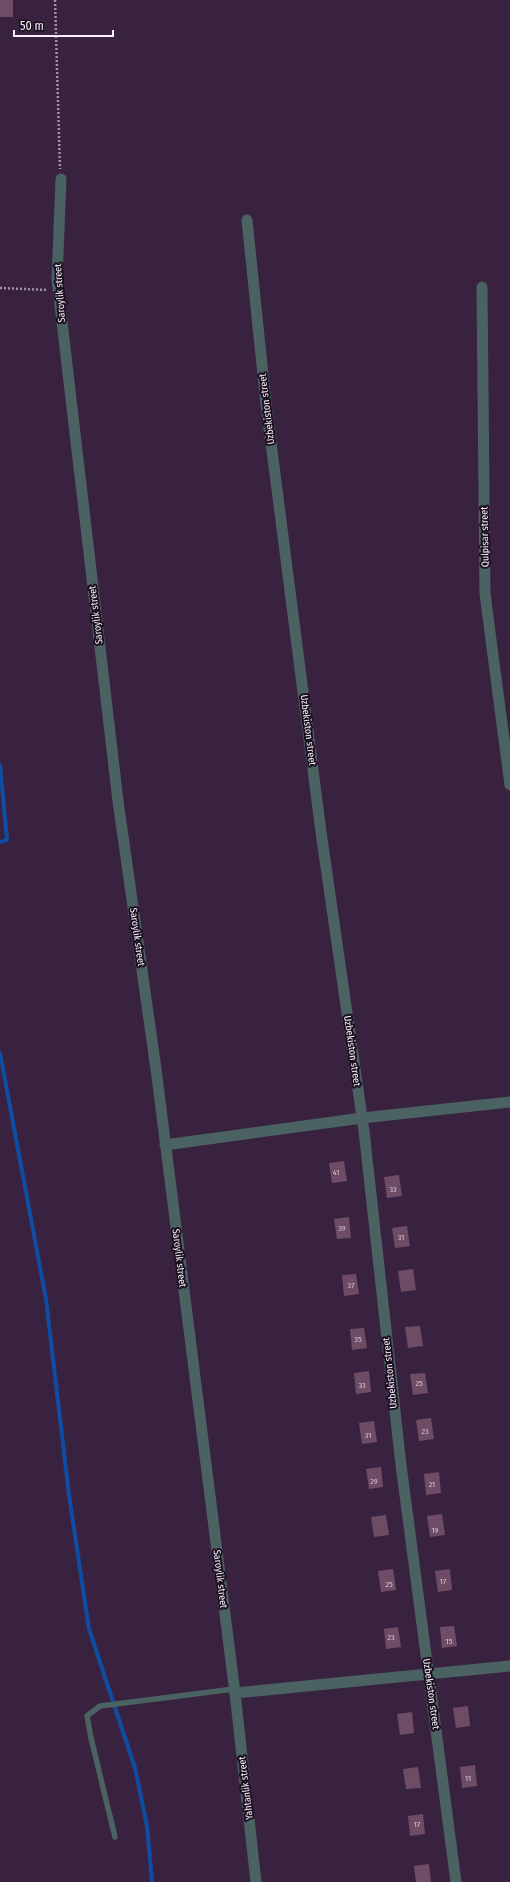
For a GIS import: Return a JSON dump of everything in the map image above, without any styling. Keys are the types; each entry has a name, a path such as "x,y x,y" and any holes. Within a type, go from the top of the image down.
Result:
{"street":[{"name":"Saroylik street","path":"61,179 57,278 58,291 117,793 165,1145 234,1691"},
{"name":"Uzbekiston street","path":"247,220 266,404 321,832 362,1118 401,1465 456,1882"},
{"name":"Qulpisar street","path":"482,287 485,594 510,785"},
{"path":"165,1145 362,1118 510,1102"},
{"path":"234,1691 510,1666"},
{"name":"Yahtanlik street","path":"234,1691 256,1882"}],"lane":[{"path":"114,1837 87,1716 100,1706 234,1691"}],"path":[{"path":"55,0 61,179"},
{"path":"0,288 58,291"}],"building":[{"path":"0,0 13,0 13,17 0,17"},
{"path":"344,1161 347,1181 332,1183 329,1163"},
{"path":"399,1175 402,1196 387,1198 384,1177"},
{"path":"349,1217 351,1238 337,1239 334,1219"},
{"path":"407,1226 410,1246 395,1248 392,1228"},
{"path":"413,1269 416,1290 401,1292 398,1271"},
{"path":"356,1274 359,1294 344,1296 342,1275"},
{"path":"420,1326 423,1346 408,1348 405,1327"},
{"path":"364,1328 367,1348 352,1350 350,1329"},
{"path":"369,1371 371,1392 356,1394 354,1373"},
{"path":"425,1373 428,1393 413,1395 410,1374"},
{"path":"431,1418 434,1439 419,1441 416,1420"},
{"path":"374,1421 377,1442 362,1444 359,1423"},
{"path":"381,1467 383,1487 369,1489 366,1469"},
{"path":"439,1472 441,1493 426,1495 424,1474"},
{"path":"442,1514 445,1535 430,1537 427,1516"},
{"path":"386,1515 389,1535 374,1537 371,1517"},
{"path":"393,1569 396,1590 381,1592 378,1571"},
{"path":"450,1569 452,1590 438,1592 435,1571"},
{"path":"454,1626 457,1646 442,1648 440,1627"},
{"path":"398,1627 401,1647 386,1649 384,1629"},
{"path":"468,1706 470,1726 456,1728 453,1708"},
{"path":"412,1712 414,1733 400,1735 397,1714"},
{"path":"475,1765 477,1786 462,1788 460,1767"},
{"path":"418,1767 421,1788 406,1789 403,1769"},
{"path":"423,1814 425,1834 410,1836 408,1816"},
{"path":"429,1864 431,1882 416,1882 414,1866"}],"waterway":[{"path":"0,765 7,840 0,842"},
{"path":"0,1053 46,1299 69,1495 89,1629 135,1768 147,1826 152,1882"}]}
